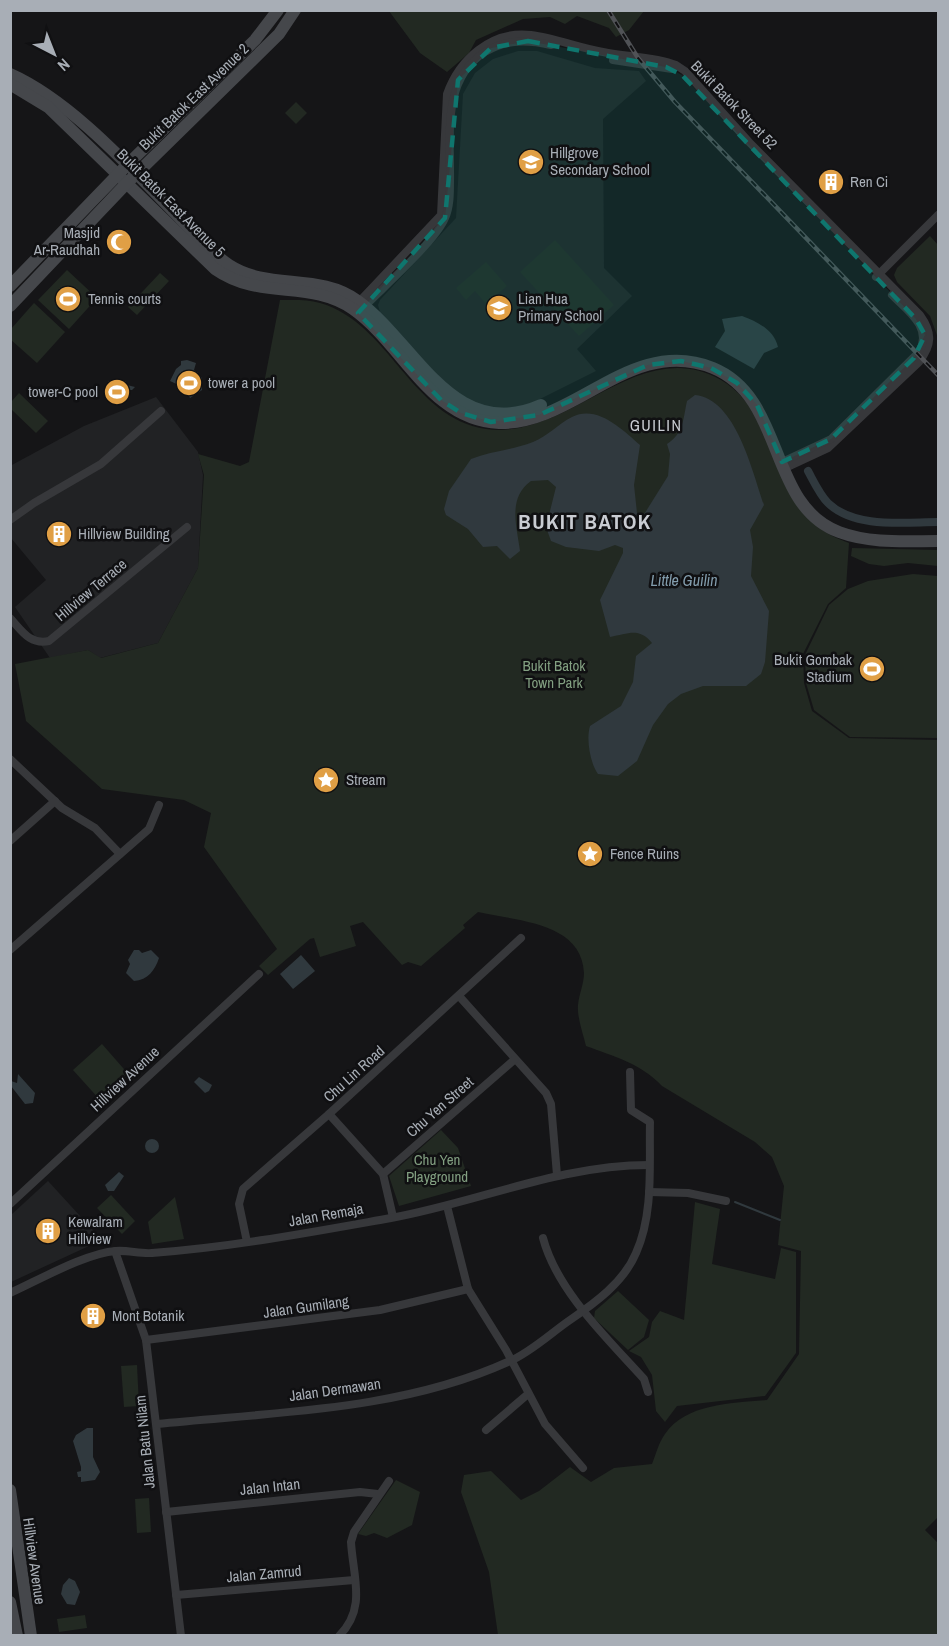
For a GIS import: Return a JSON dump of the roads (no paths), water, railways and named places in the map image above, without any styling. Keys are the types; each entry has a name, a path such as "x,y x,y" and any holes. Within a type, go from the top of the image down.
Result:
{"street":[{"name":"Bukit Batok East Avenue 2","path":"10,306 128,173 255,40 278,10"},
{"name":"Bukit Batok East Avenue 2","path":"10,286 279,34 295,10"},
{"name":"Bukit Batok Street 52","path":"359,308 441,215 447,94 453,77 474,52 508,36 529,35 575,47 676,64 877,275 922,327 924,344 914,358 831,439 786,464"},
{"name":"Bukit Batok East Avenue 5","path":"10,74 51,96 128,173"},
{"name":"Bukit Batok East Avenue 5","path":"10,84 48,106 128,173 229,265 261,278 327,286 359,308 441,400 461,413 483,421 507,423 531,418 648,365 681,361 711,368 737,383 757,405 806,508 823,524 838,531 877,540 939,541"},
{"path":"877,275 939,215"},
{"path":"10,520 34,502 101,464 161,411"},
{"name":"Bukit Batok East Avenue 5","path":"786,464 809,501 837,524 864,532 939,534"},
{"name":"Hillview Terrace","path":"10,618 28,638 40,642 49,641 188,527"},
{"path":"10,759 72,816 95,828 120,854"},
{"path":"10,841 56,801"},
{"path":"10,950 149,829 159,806"},
{"name":"Chu Lin Road","path":"247,1242 239,1204 243,1189 329,1114 521,938"},
{"name":"Hillview Avenue","path":"10,1204 260,974"},
{"path":"459,996 514,1060 540,1084 551,1104 557,1175"},
{"name":"Chu Yen Street","path":"383,1174 514,1060"},
{"name":"Jalan Dermawan","path":"157,1424 355,1403 425,1390 512,1361 583,1311 616,1283 636,1253 644,1232 649,1192 650,1122 646,1117 632,1112 630,1072"},
{"path":"329,1114 383,1174 393,1218"},
{"name":"Jalan Remaja","path":"10,1293 74,1264 116,1251 150,1253 247,1242 393,1218 447,1206 557,1175 607,1166 649,1165"},
{"path":"649,1192 688,1193 726,1201"},
{"path":"447,1206 468,1289 512,1361 545,1424 583,1468"},
{"path":"543,1238 554,1265 583,1311 644,1379 648,1392"},
{"name":"Jalan Batu Nilam","path":"116,1251 146,1340 181,1635"},
{"name":"Jalan Gumilang","path":"146,1340 380,1310 468,1289"},
{"path":"486,1430 528,1394"},
{"path":"339,1635 352,1622 356,1600 351,1542 354,1532 389,1480"},
{"name":"Hillview Avenue","path":"10,1490 31,1635"},
{"name":"Jalan Intan","path":"166,1512 360,1492 378,1494"},
{"name":"Jalan Zamrud","path":"176,1595 354,1580"},
{"path":"11,1606 25,1605"},
{"name":"Hillview Avenue","path":"11,1606 14,1634"}],"water":[{"path":"742,316 769,331 778,347 764,353 754,369 715,347 725,331 722,319"},
{"name":"tower a pool","path":"181,361 196,363 194,370 202,378 202,390 190,398 185,388 170,381 176,369 181,365"},
{"name":"tower-C pool","path":"119,383 135,387 132,390 124,390 110,403"},
{"name":"Little Guilin","path":"695,395 709,399 732,423 748,456 764,505 750,530 753,547 751,576 769,611 765,662 761,674 746,686 703,686 681,694 668,704 653,725 637,761 618,776 598,774 590,751 588,737 590,726 621,706 633,682 636,656 652,643 638,633 610,637 600,600 623,553 623,548 615,545 599,551 566,547 551,541 546,527 556,487 548,480 531,481 519,496 515,513 520,551 510,559 497,546 483,547 468,529 446,515 444,509 449,491 471,459 533,442 572,417 591,414 609,420 640,445 634,485 637,513 643,516 668,476 670,454 667,444 680,430 687,401"},
{"path":"134,950 142,953 151,950 159,958 150,974 134,981 126,973 130,964 128,960"},
{"path":"301,955 315,971 293,989 280,974"},
{"path":"18,1074 35,1093 33,1103 25,1104 11,1086 11,1081 17,1083"},
{"path":"199,1077 212,1085 209,1091 205,1093 194,1082"},
{"path":"149,1139 155,1139 159,1146 155,1153 149,1153 145,1149 145,1143"},
{"path":"119,1172 124,1176 114,1191 108,1191 105,1185"},
{"path":"87,1428 93,1428 93,1457 100,1472 95,1480 81,1482 81,1477 78,1477 77,1472 81,1471 81,1467 73,1441 76,1435"},
{"path":"69,1578 75,1581 80,1592 75,1605 67,1604 61,1594 63,1585"}],"waterway":[{"path":"808,471 828,503 852,517 896,523 938,522"},
{"path":"735,1202 780,1220"}],"railway":[{"path":"608,10 638,58 675,102 938,375"}],"place":[{"name":"Hillgrove Secondary School","path":"531,162"},
{"name":"Ren Ci","path":"831,182"},
{"name":"Masjid Ar-Raudhah","path":"119,242"},
{"name":"Tennis courts","path":"68,299"},
{"name":"Lian Hua Primary School","path":"499,308"},
{"name":"tower a pool","path":"189,383"},
{"name":"tower-C pool","path":"117,392"},
{"name":"Hillview Building","path":"59,534"},
{"name":"Bukit Gombak Stadium","path":"872,669"},
{"name":"Stream","path":"326,780"},
{"name":"Fence Ruins","path":"590,854"},
{"name":"Kewalram Hillview","path":"48,1231"},
{"name":"Mont Botanik","path":"93,1316"}],"district":[{"name":"GUILIN","path":"656,425"},
{"name":"BUKIT BATOK","path":"585,522"}],"park label":[{"name":"Bukit Batok Town Park","path":"554,674"},
{"name":"Chu Yen Playground","path":"437,1168"}]}
